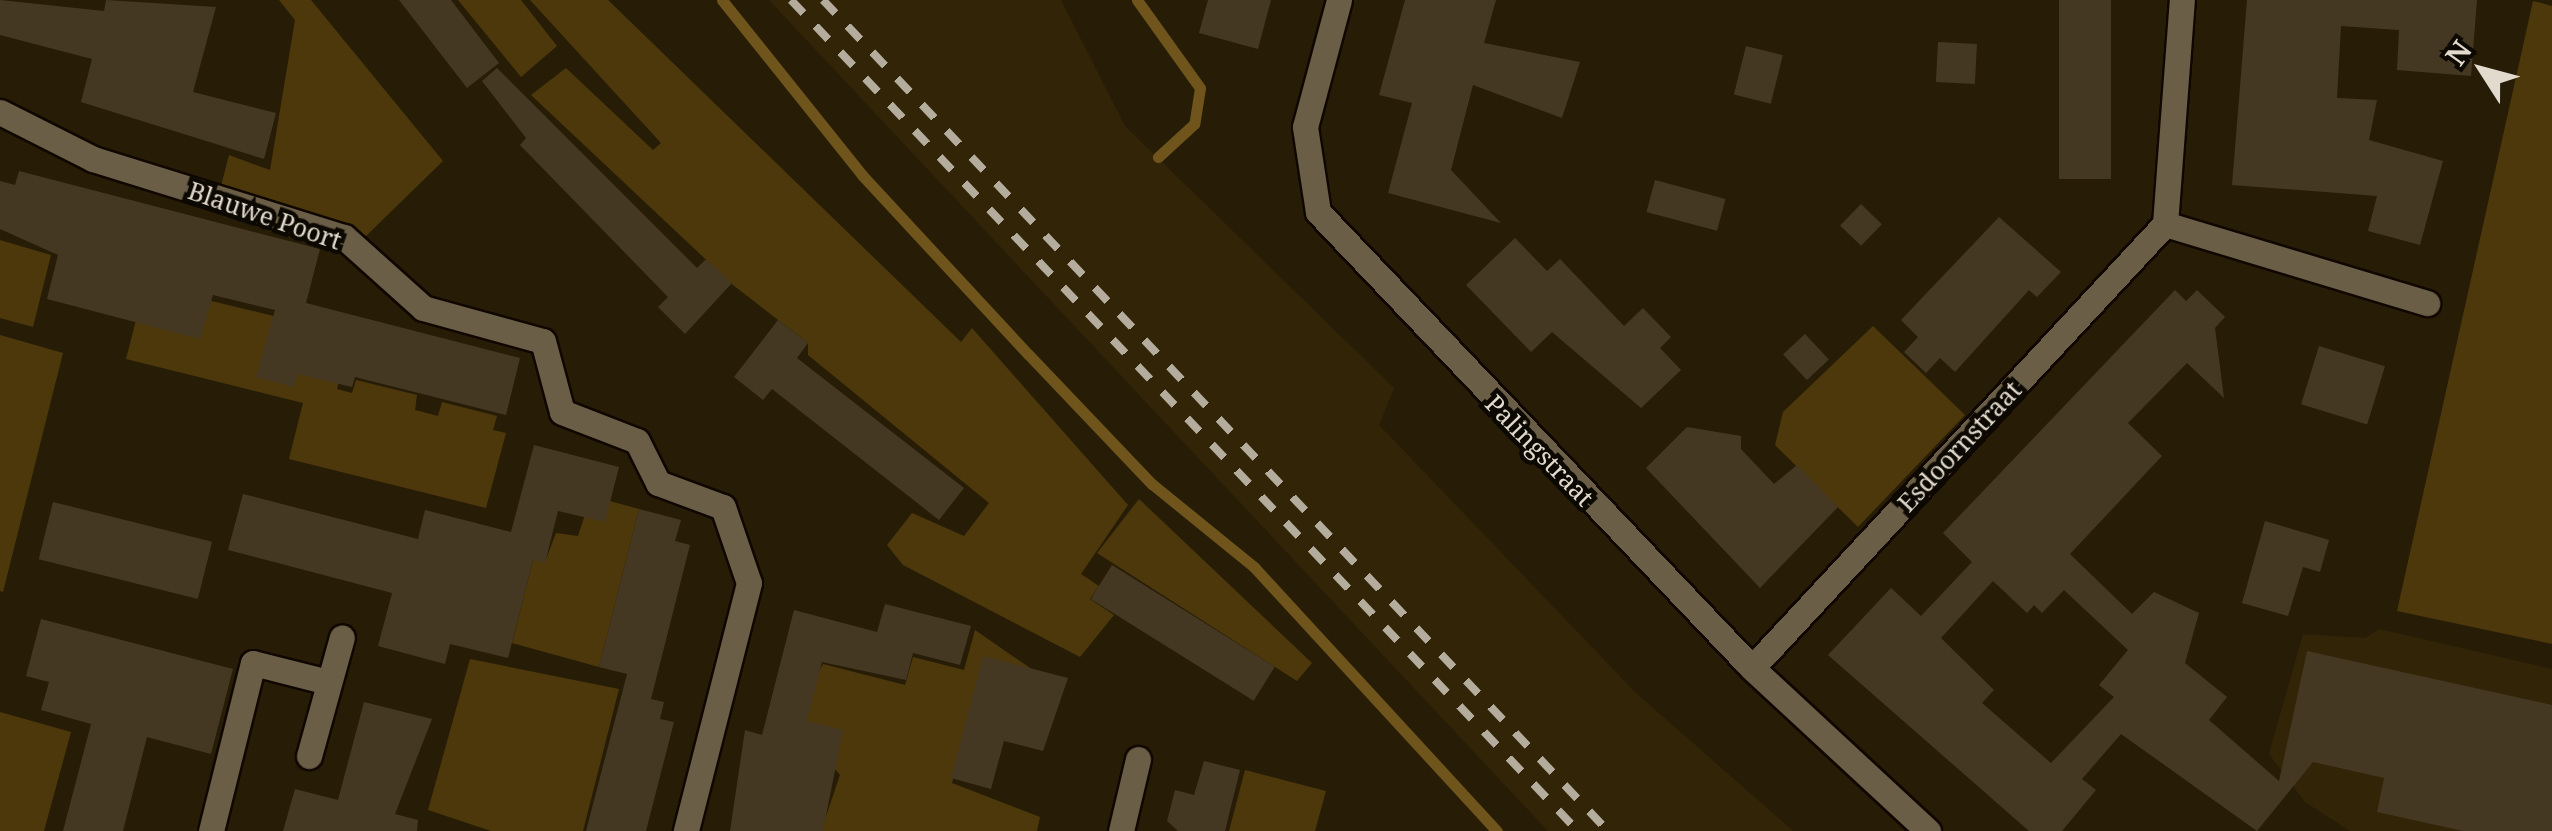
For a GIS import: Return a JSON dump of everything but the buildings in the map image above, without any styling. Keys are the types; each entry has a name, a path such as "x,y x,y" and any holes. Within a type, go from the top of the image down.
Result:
{"street":[{"name":"Palingstraat","path":"1338,0 1305,127 1318,212 1752,668 1928,831"},
{"path":"2182,0 2165,224 2428,303"},
{"name":"Blauwe Poort","path":"0,112 93,159 344,236 423,308 543,341 562,412 637,441 658,482 722,507 749,583 686,831"},
{"name":"Esdoornstraat","path":"1752,668 2165,224"},
{"path":"309,756 342,638"},
{"path":"211,831 253,663 328,682"},
{"path":"1121,831 1138,759"}],"shaded area":[{"path":"279,0 311,0 443,161 365,237 220,190 229,155 270,170 295,20"},
{"path":"458,0 521,0 557,46 521,77"},
{"path":"530,0 608,0 961,342 972,328 1128,505 1081,574 1099,586 1090,599 1114,615 1080,657 903,565 887,545 912,513 964,536 989,503 808,355 808,343 733,285 531,95 566,68 653,150 661,143"},
{"path":"769,0 1061,0 1125,126 1394,388 1379,425 1636,693 1793,831 1548,831"},
{"path":"2533,1 2552,6 2552,644 2397,611"},
{"path":"0,240 51,255 33,327 0,318"},
{"path":"145,285 311,325 340,376 337,389 352,393 356,380 417,395 415,410 438,416 442,402 497,416 493,430 506,433 486,508 289,459 303,403 126,359"},
{"path":"1873,326 1965,415 1858,527 1775,445 1783,412"},
{"path":"0,335 63,353 3,592 0,591"},
{"path":"591,496 639,509 599,667 512,643 533,560 545,562 556,533 578,536"},
{"path":"1139,499 1312,663 1297,681 1097,553"},
{"path":"2379,629 2552,669 2552,831 2350,831 2305,802 2269,754 2303,634 2365,638"},
{"path":"975,630 1033,670 976,693 952,783 1040,817 1037,831 821,831 840,775 794,720 823,664 905,685 913,657 964,670"},
{"path":"470,659 619,689 583,831 491,831 428,810"},
{"path":"0,712 71,732 44,831 0,831"},
{"path":"1245,770 1326,791 1315,831 1229,831"}],"waterway":[{"path":"722,0 862,175 1028,354 1152,484 1254,567 1497,831"},
{"path":"1137,0 1200,88 1194,124 1158,157"}],"railway":[{"path":"791,0 1578,831"},
{"path":"823,0 1608,831"}]}
